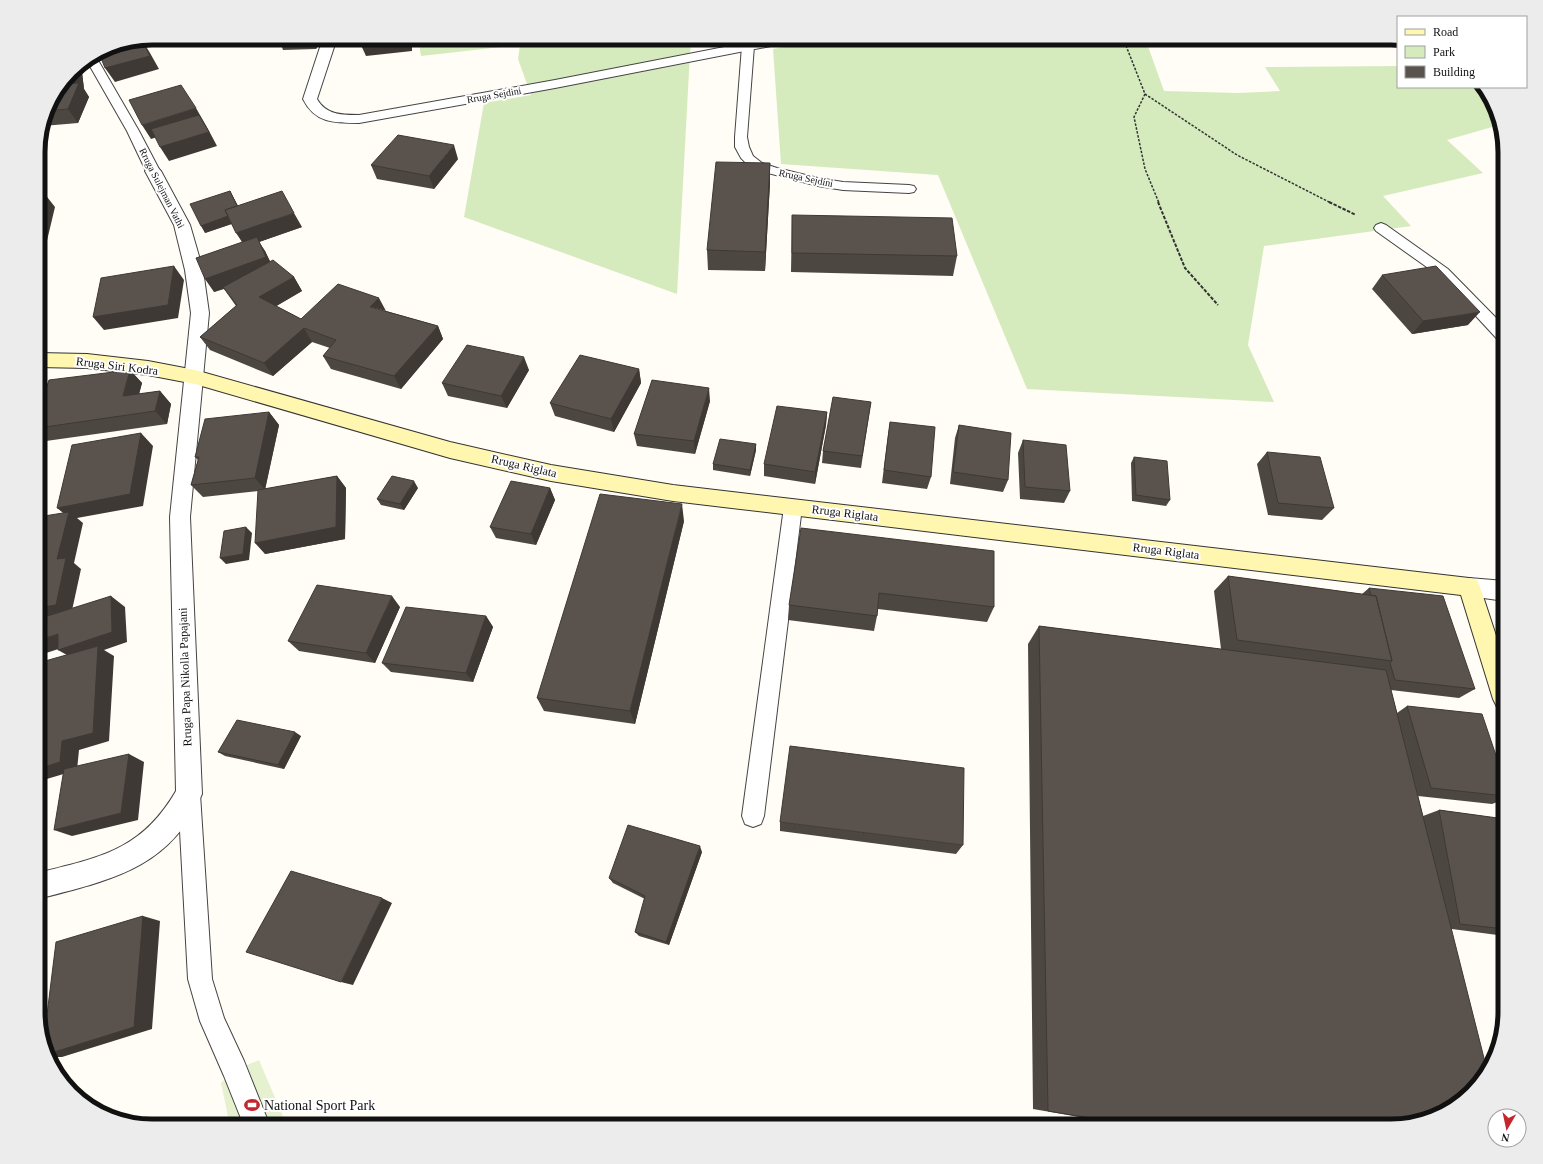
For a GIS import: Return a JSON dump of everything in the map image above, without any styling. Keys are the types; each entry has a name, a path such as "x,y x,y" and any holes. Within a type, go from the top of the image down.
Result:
{"main road":[{"name":"Rruga Siri Kodra","path":"45,360 87,361 148,368 195,377"},
{"name":"Rruga Riglata","path":"195,377 450,450 551,473 673,493 1468,587"},
{"path":"1468,587 1498,678"}],"street":[{"name":"Rruga Sejdini","path":"328,45 310,99 313,107 324,114 337,119 359,119 539,87 753,45"},
{"name":"Rruga Sulejman Vathi","path":"153,171 182,225 194,270 200,313 195,377"},
{"name":"Rruga Papa Nikolla Papajani","path":"189,794 180,517 195,377"},
{"name":"Rruga Riglata","path":"1468,587 1498,590"},
{"path":"45,884 115,865 143,850 169,826 189,794"}],"lane":[{"name":"Rruga Sejdini","path":"748,46 742,147 748,158 757,166 818,182 843,186 909,189"},
{"name":"Rruga Sulejman Vathi","path":"94,63 133,131 153,171"},
{"path":"1381,228 1443,272 1498,330"},
{"path":"753,816 793,507"},
{"path":"189,794 200,979 212,1021 235,1070 254,1119"}],"path":[{"path":"1126,45 1145,94 1237,155 1381,228"},
{"path":"1145,94 1134,117 1145,169 1185,268 1218,305"}],"green space":[{"path":"419,45 520,45 421,56"},
{"path":"520,45 691,45 677,294 464,217 484,103 531,95 518,59"},
{"path":"794,45 1148,45 1164,91 1238,93 1280,91 1265,67 1397,66 1397,88 1476,88 1487,105 1495,126 1447,140 1483,173 1383,196 1411,226 1264,246 1248,345 1274,402 1027,389 938,175 781,164 773,49"},
{"name":"National Sport Park","path":"259,1060 284,1119 229,1119 221,1083 235,1070"}],"building":[{"path":"145,45 150,56 105,68 101,58 111,53 131,47"},
{"path":"79,83 68,109 53,110 59,99 71,84"},
{"path":"181,85 196,108 142,125 129,100"},
{"path":"199,115 209,132 160,147 151,129"},
{"path":"398,135 454,145 429,176 371,165"},
{"path":"716,162 770,163 765,252 707,250"},
{"path":"230,191 237,206 225,210 228,216 201,226 190,204"},
{"path":"282,191 294,213 236,233 225,210"},
{"path":"792,215 952,218 957,256 792,253"},
{"path":"257,237 266,257 205,279 196,258"},
{"path":"273,260 294,277 259,297 301,319 338,284 379,298 370,307 438,326 394,376 323,356 336,340 304,328 264,363 200,337 237,305 223,287"},
{"path":"174,266 168,305 93,317 101,278"},
{"path":"1436,266 1480,312 1423,321 1382,275"},
{"path":"467,345 524,357 501,396 442,383"},
{"path":"580,355 639,369 611,419 550,403"},
{"path":"130,370 123,396 160,391 155,411 45,427 45,391 49,380"},
{"path":"652,380 709,388 694,441 634,434"},
{"path":"833,397 871,402 862,456 823,451"},
{"path":"777,406 827,412 815,472 764,464"},
{"path":"269,412 255,478 191,485 199,457 195,457 205,419"},
{"path":"890,422 935,427 931,477 884,470"},
{"path":"959,425 1011,433 1008,480 953,472"},
{"path":"141,433 130,494 57,508 72,445"},
{"path":"720,439 756,444 750,470 713,464"},
{"path":"1023,440 1066,445 1070,491 1025,487"},
{"path":"1267,452 1320,457 1334,508 1278,503"},
{"path":"1134,457 1167,461 1170,500 1136,495"},
{"path":"337,476 336,527 255,543 258,490"},
{"path":"392,476 414,481 400,504 377,499"},
{"path":"511,481 550,488 531,534 490,527"},
{"path":"600,494 682,504 630,711 537,698"},
{"path":"69,512 57,559 66,558 56,605 45,607 45,516"},
{"path":"246,527 243,554 220,558 224,531"},
{"path":"801,528 994,551 994,607 879,593 877,616 789,605"},
{"path":"1228,576 1376,596 1392,661 1237,640"},
{"path":"317,585 392,596 366,653 288,641"},
{"path":"1369,588 1443,596 1475,689 1395,680 1390,663 1392,661 1376,596 1371,595"},
{"path":"111,596 112,632 58,650 58,634 45,638 45,617"},
{"path":"406,607 486,616 466,673 382,663"},
{"path":"1039,626 1386,670 1485,1062 1476,1077 1467,1088 1444,1105 1432,1111 1405,1118 1096,1119 1048,1111"},
{"path":"98,646 93,733 62,741 60,762 45,767 45,661"},
{"path":"1407,706 1482,714 1498,761 1498,795 1431,788"},
{"path":"237,720 295,732 278,765 218,752"},
{"path":"790,746 964,768 963,845 780,822"},
{"path":"129,754 121,813 54,830 64,769"},
{"path":"1439,810 1498,818 1498,928 1460,924"},
{"path":"628,825 700,846 666,942 635,932 645,896 609,878"},
{"path":"291,871 382,898 341,982 246,952"},
{"path":"143,916 134,1027 53,1052 46,1025 56,942"}],"place":[{"name":"National Sport Park","path":"252,1105"}]}
